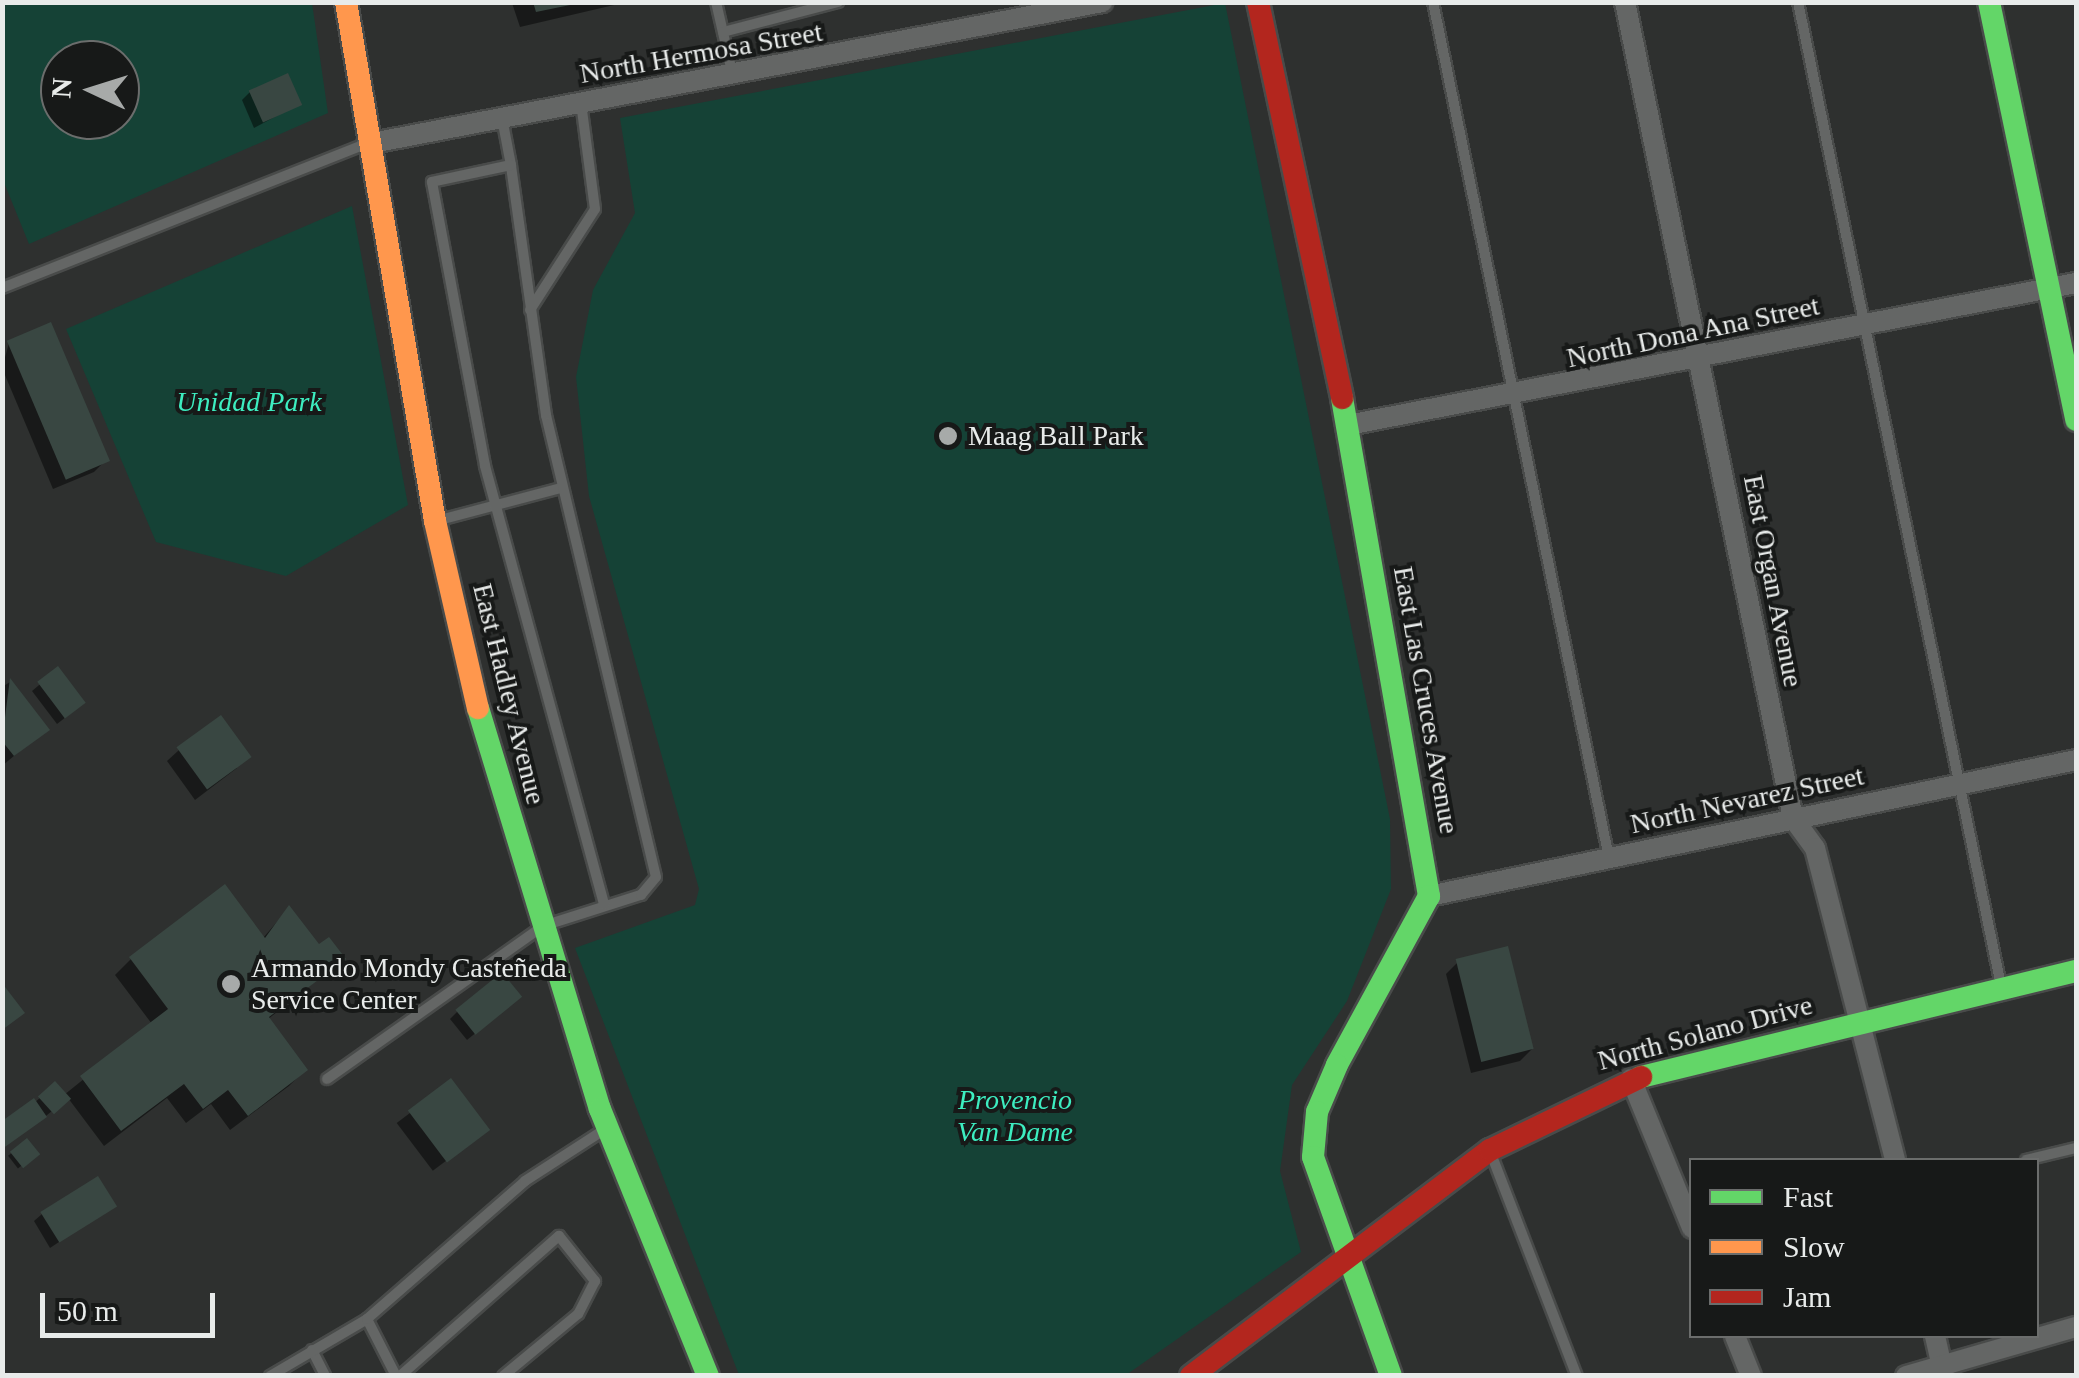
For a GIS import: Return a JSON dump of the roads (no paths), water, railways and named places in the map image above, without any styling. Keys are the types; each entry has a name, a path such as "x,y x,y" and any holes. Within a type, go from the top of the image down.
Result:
{"street":[{"name":"East Hadley Avenue","path":"346,2 367,144 436,521 492,762 608,1128 708,1376"},
{"name":"North Hermosa Street","path":"367,144 580,102 734,77 1102,2"},
{"name":"East Las Cruces Avenue","path":"1258,2 1348,425 1429,896"},
{"name":"East Organ Avenue","path":"1624,2 1793,818 1816,848 1896,1158"},
{"path":"1990,2 2076,420"},
{"name":"North Dona Ana Street","path":"1348,425 1700,360 2076,283"},
{"name":"North Nevarez Street","path":"1429,896 2076,760"},
{"path":"1391,1376 1344,1263 1313,1157 1317,1112 1429,896"},
{"name":"North Solano Drive","path":"1192,1376 1220,1367 1344,1263 1490,1150 1631,1079 2076,971"},
{"path":"1631,1079 1689,1221"},
{"path":"1906,1376 2076,1327"},
{"path":"1736,1338 1751,1376"},
{"path":"1935,1338 1942,1368"}],"lane":[{"path":"716,2 734,77"},
{"path":"723,32 838,2"},
{"path":"1433,2 1609,858"},
{"path":"1798,2 2001,989"},
{"path":"530,310 595,209 580,102"},
{"path":"327,1080 543,926 652,888 656,858 561,488 502,118"},
{"path":"2,288 367,144"},
{"path":"511,164 432,182 495,506 604,905"},
{"path":"436,521 561,488"},
{"path":"270,1376 367,1319 525,1181 608,1128"},
{"path":"2034,1158 2076,1148"},
{"path":"1490,1150 1577,1376"},
{"path":"367,1319 398,1376 559,1236 595,1280 578,1314 503,1376"},
{"path":"312,1350 325,1376"}],"place":[{"name":"Maag Ball Park","path":"948,436"},
{"name":"Armando Mondy Casteñeda Service Center","path":"231,984"}],"park label":[{"name":"Unidad Park","path":"249,402"},
{"name":"Provencio Van Dame","path":"1015,1116"}]}
